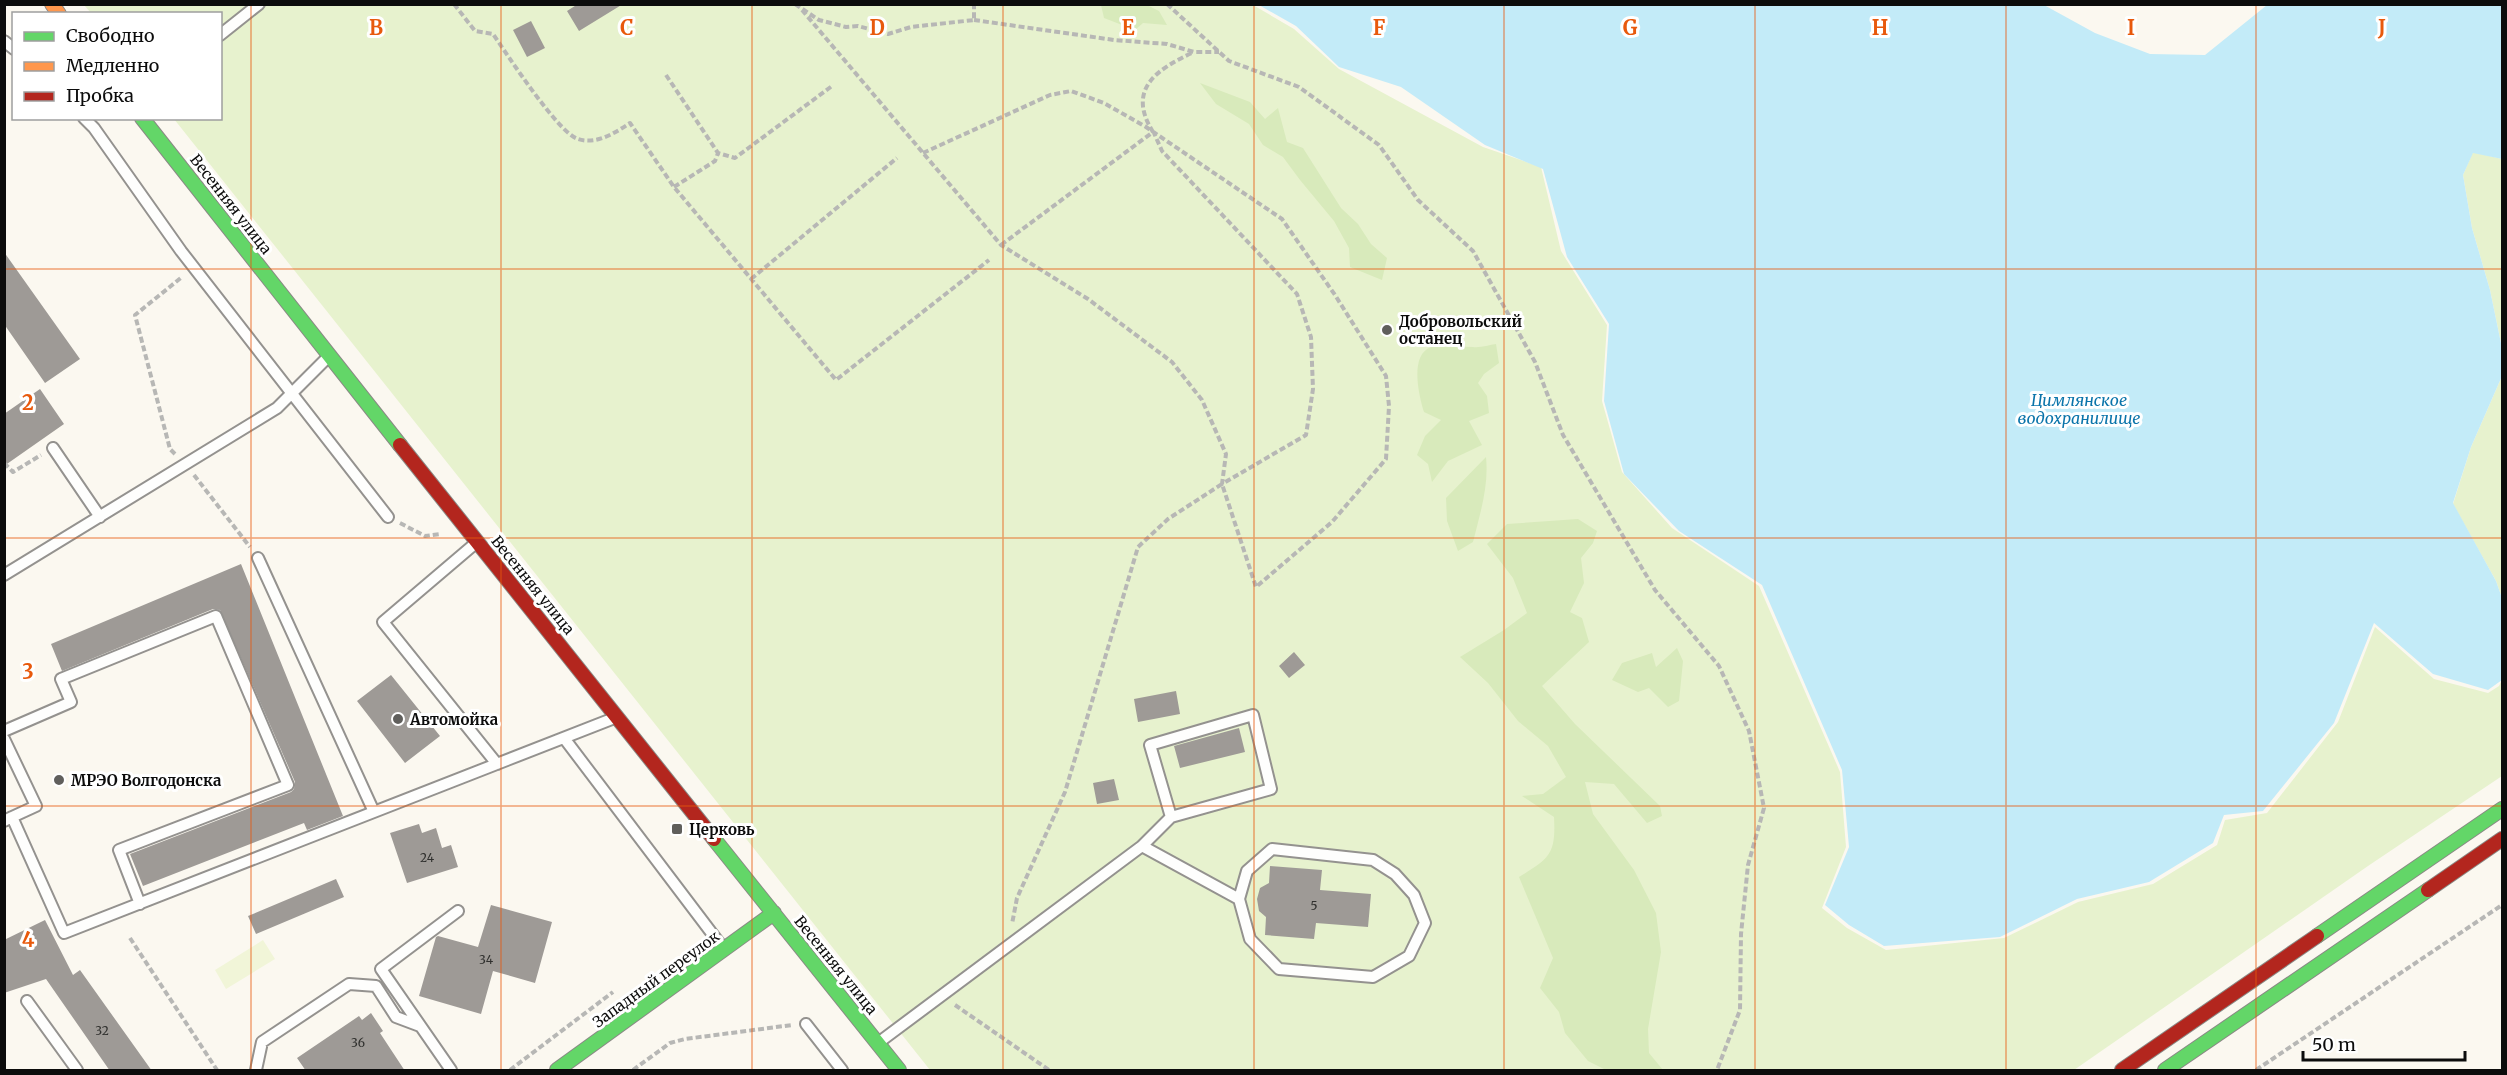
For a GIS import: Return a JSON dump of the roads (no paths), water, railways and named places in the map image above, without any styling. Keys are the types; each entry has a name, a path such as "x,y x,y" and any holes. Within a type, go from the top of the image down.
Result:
{"street":[{"name":"Весенняя улица","path":"144,120 899,1071"},
{"path":"2122,1071 2502,809"},
{"path":"2165,1071 2502,839"},
{"name":"Западный переулок","path":"556,1071 572,1066 774,913"}],"lane":[{"path":"222,33 259,4"},
{"path":"86,120 194,267 388,517"},
{"path":"4,575 277,408 329,356"},
{"path":"53,448 100,517"},
{"path":"477,542 383,622 497,764"},
{"path":"258,558 374,812"},
{"path":"4,731 71,702 61,679 216,616 288,785 119,850 140,904"},
{"path":"878,1043 1142,846 1171,817 1271,789 1253,715 1150,745 1171,817"},
{"path":"4,739 36,806 8,819 64,933 617,717"},
{"path":"564,738 725,951"},
{"path":"1142,846 1239,899 1250,939 1279,969 1373,977 1409,956 1425,923 1413,895 1395,874 1372,860 1272,849 1247,871 1239,899"},
{"path":"450,1070 381,969 458,910"},
{"path":"256,1071 261,1042 349,984 376,986 396,1017 420,1026"},
{"path":"27,1001 76,1071"},
{"path":"806,1024 842,1071"}],"water":[{"name":"Цимлянское водохранилище","path":"1259,5 2044,5 2095,33 2150,54 2205,55 2267,5 2502,5 2502,159 2473,153 2463,175 2472,228 2490,290 2502,348 2502,376 2471,447 2453,503 2496,581 2502,598 2502,680 2488,690 2433,674 2374,623 2334,723 2263,811 2224,815 2213,843 2149,882 2077,899 2000,937 1884,946 1849,925 1825,905 1849,847 1842,770 1762,585 1679,531 1624,474 1604,401 1609,324 1567,257 1543,169 1485,145 1401,87 1339,67 1296,26"}],"place":[{"name":"Добровольский останец","path":"1387,330"},
{"name":"Автомойка","path":"398,719"},
{"name":"МРЭО Волгодонска","path":"59,780"},
{"name":"Церковь","path":"677,829"}]}
